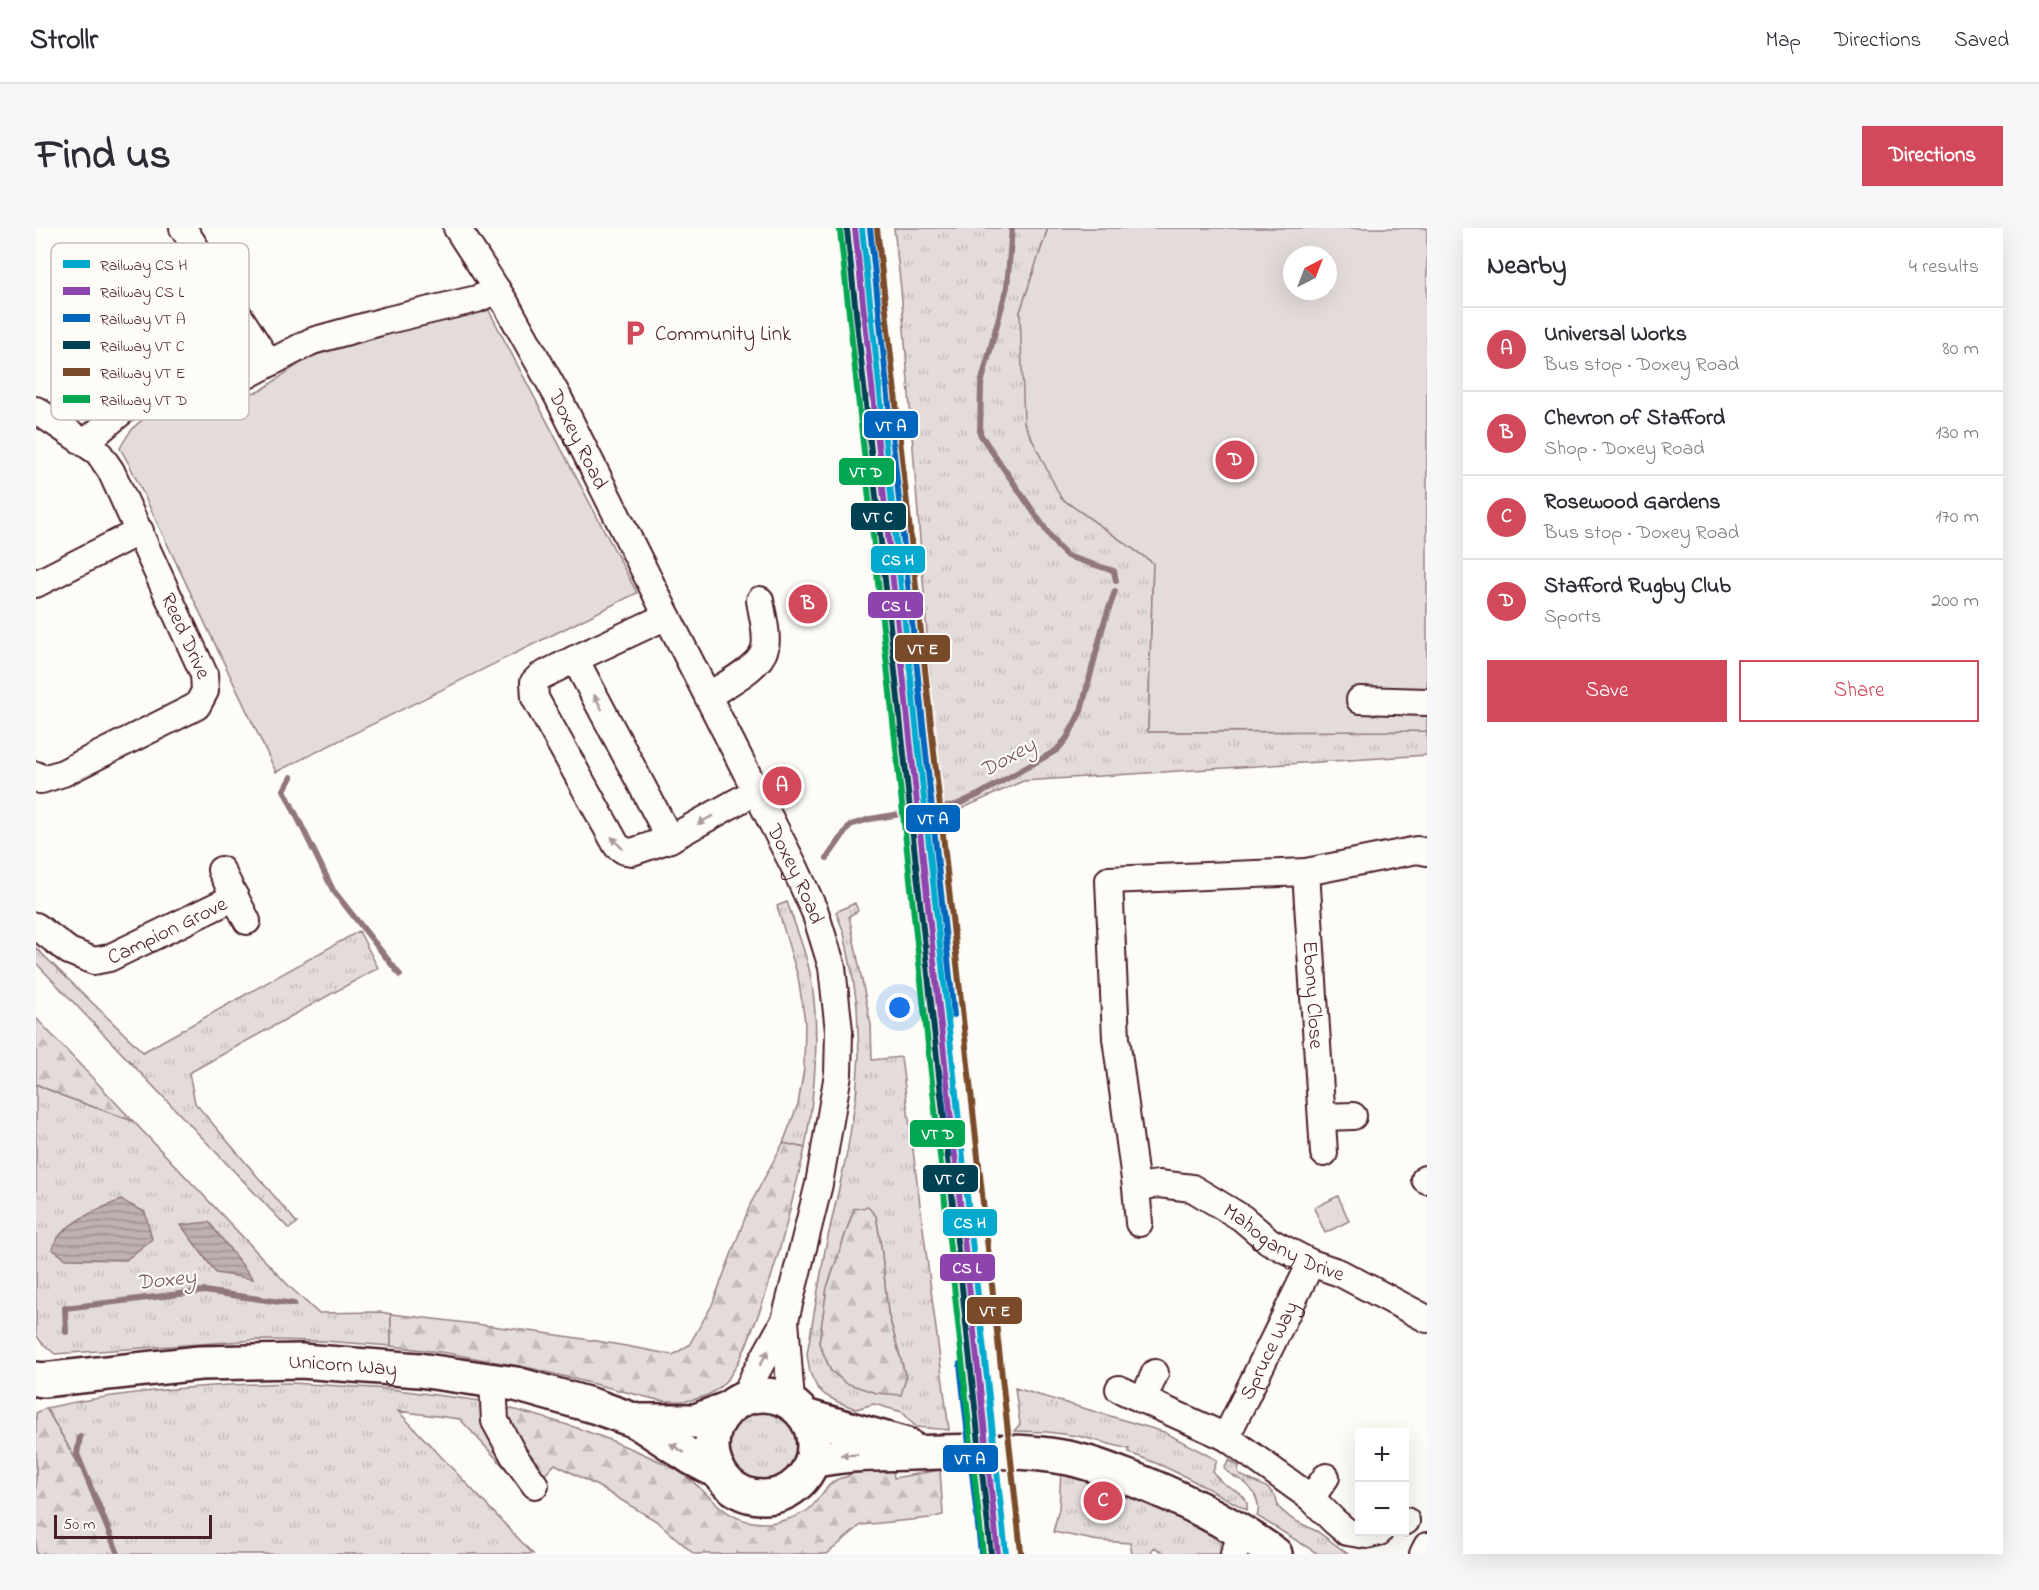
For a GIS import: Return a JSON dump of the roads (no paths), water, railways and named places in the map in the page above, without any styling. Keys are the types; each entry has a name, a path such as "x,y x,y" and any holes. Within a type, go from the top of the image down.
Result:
{"main road":[{"name":"Unicorn Way","path":"38,1381 200,1363 301,1361 418,1370 516,1384 594,1406 636,1421 692,1458 720,1473"},
{"path":"798,1409 814,1438 812,1461 805,1476 793,1488 778,1495 762,1497 746,1494 731,1486 720,1473 713,1457 712,1440 717,1423 736,1403 761,1394 776,1396 798,1409 886,1438 939,1452"},
{"name":"Unicorn Way","path":"636,1421 696,1421 736,1403"},
{"path":"812,1461 833,1456 939,1452 1018,1453 1062,1457 1107,1469 1163,1490 1239,1543 1275,1554"}],"street":[{"path":"183,228 193,243"},
{"path":"249,374 312,341 477,299 502,297 461,230"},
{"name":"Doxey Road","path":"502,297 558,397 795,868 815,912 832,967 839,1031 838,1074 819,1184 785,1320 736,1403"},
{"path":"249,332 269,363"},
{"name":"Reed Drive","path":"36,410 51,420"},
{"name":"Reed Drive","path":"38,783 63,773 197,706 205,691 204,674 111,471 98,452 52,420"},
{"path":"86,442 111,420"},
{"path":"36,584 140,531"},
{"path":"708,696 758,662 765,649 760,600"},
{"path":"667,616 539,677 534,682 535,698 617,846 625,851 632,852 670,839 756,791"},
{"path":"575,659 670,839"},
{"path":"1360,700 1427,702"},
{"path":"1138,1223 1136,1187 1098,880 1306,872 1417,850 1427,852"},
{"name":"Campion Grove","path":"221,870 247,921"},
{"name":"Ebony Close","path":"1306,872 1324,1153"},
{"name":"Campion Grove","path":"36,926 69,951 94,961 109,958 235,897"},
{"path":"1322,1117 1353,1116"},
{"name":"Mahogany Drive","path":"1136,1187 1159,1184 1192,1188 1242,1218 1269,1241 1311,1263 1340,1273 1427,1319"},
{"name":"Spruce Way","path":"1226,1437 1311,1263"},
{"name":"Doxey Road","path":"785,1320 798,1409"},
{"path":"1143,1400 1155,1373"},
{"path":"493,1381 495,1421 514,1456 535,1485"},
{"path":"1119,1389 1226,1437 1311,1498 1347,1532 1355,1533"},
{"path":"1311,1498 1326,1477"},
{"path":"1423,1554 1427,1546"}],"waterway":[{"name":"Doxey","path":"1012,228 1007,287 981,384 980,434 1057,546 1067,556 1114,571 1116,581"},
{"name":"Doxey","path":"827,858 850,825 870,819 956,805 1057,750 1067,738 1081,711 1103,626 1115,591"},
{"path":"291,777 284,790 333,890 400,975"},
{"name":"Doxey","path":"66,1332 65,1308 204,1291 294,1304"},
{"name":"Doxey","path":"80,1437 77,1454 118,1554"}],"place":[{"name":"Community Link","path":"635,333"},
{"name":"Stafford Rugby Club","path":"1235,460"},
{"name":"Chevron of Stafford","path":"808,604"},
{"name":"Universal Works","path":"782,786"},
{"name":"Rosewood Gardens","path":"1103,1501"}]}
